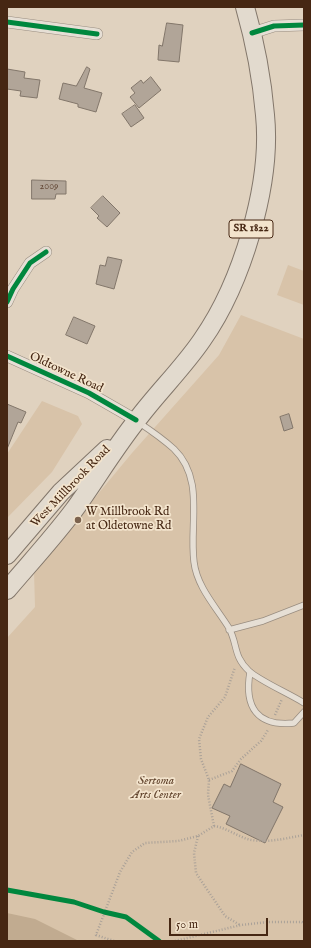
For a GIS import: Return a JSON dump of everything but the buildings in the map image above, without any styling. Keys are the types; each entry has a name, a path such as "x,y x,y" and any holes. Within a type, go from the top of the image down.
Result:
{"main road":[{"name":"West Millbrook Road","path":"7,590 73,511 136,420 202,340 228,295 243,260 256,215 265,157 265,116 252,33 245,7"},
{"name":"West Millbrook Road","path":"7,555 61,492 136,420"}],"street":[{"path":"7,22 97,34"},
{"path":"252,33 274,26 304,25"},
{"path":"7,302 13,289 30,263 46,252"},
{"name":"Oldtowne Road","path":"7,356 90,393 136,420"}],"lane":[{"path":"136,420 174,449 184,460 190,472 194,491 194,563 205,594 230,630 238,660 250,672 304,703"},
{"path":"230,630 263,621 304,605"},
{"path":"250,672 250,700 255,713 272,723 294,723 304,712"}],"path":[{"path":"214,826 208,795 209,780 201,759 199,739 208,718 225,697 238,660"},
{"path":"209,780 232,772 241,759 261,741 272,723 285,691"},
{"path":"114,941 96,935 104,912 111,899 120,872 132,852 146,843 178,840 198,836 214,826 223,827 251,840 281,840 304,835"},
{"path":"198,836 194,853 196,873 226,916 241,925"},
{"path":"97,910 111,914"},
{"path":"175,941 241,925 268,922 302,922 304,924"}],"green space":[{"path":"288,265 304,271 304,305 277,295"},
{"name":"Sertoma Arts Center","path":"241,315 304,339 304,941 7,941 7,638 35,607 34,571 132,453 219,355"},
{"path":"42,401 78,416 82,424 52,472 7,518 7,454"}],"shaded area":[{"path":"7,913 35,919 79,941 7,941"}],"cycle path":[{"path":"7,22 97,34"},
{"path":"252,33 274,26 304,25"},
{"path":"7,302 13,289 30,263 46,252"},
{"path":"7,356 89,393 136,420"},
{"path":"7,890 74,902 104,912 126,917 159,941"}],"place":[{"name":"W Millbrook Rd at Oldetowne Rd","path":"78,520"}]}
